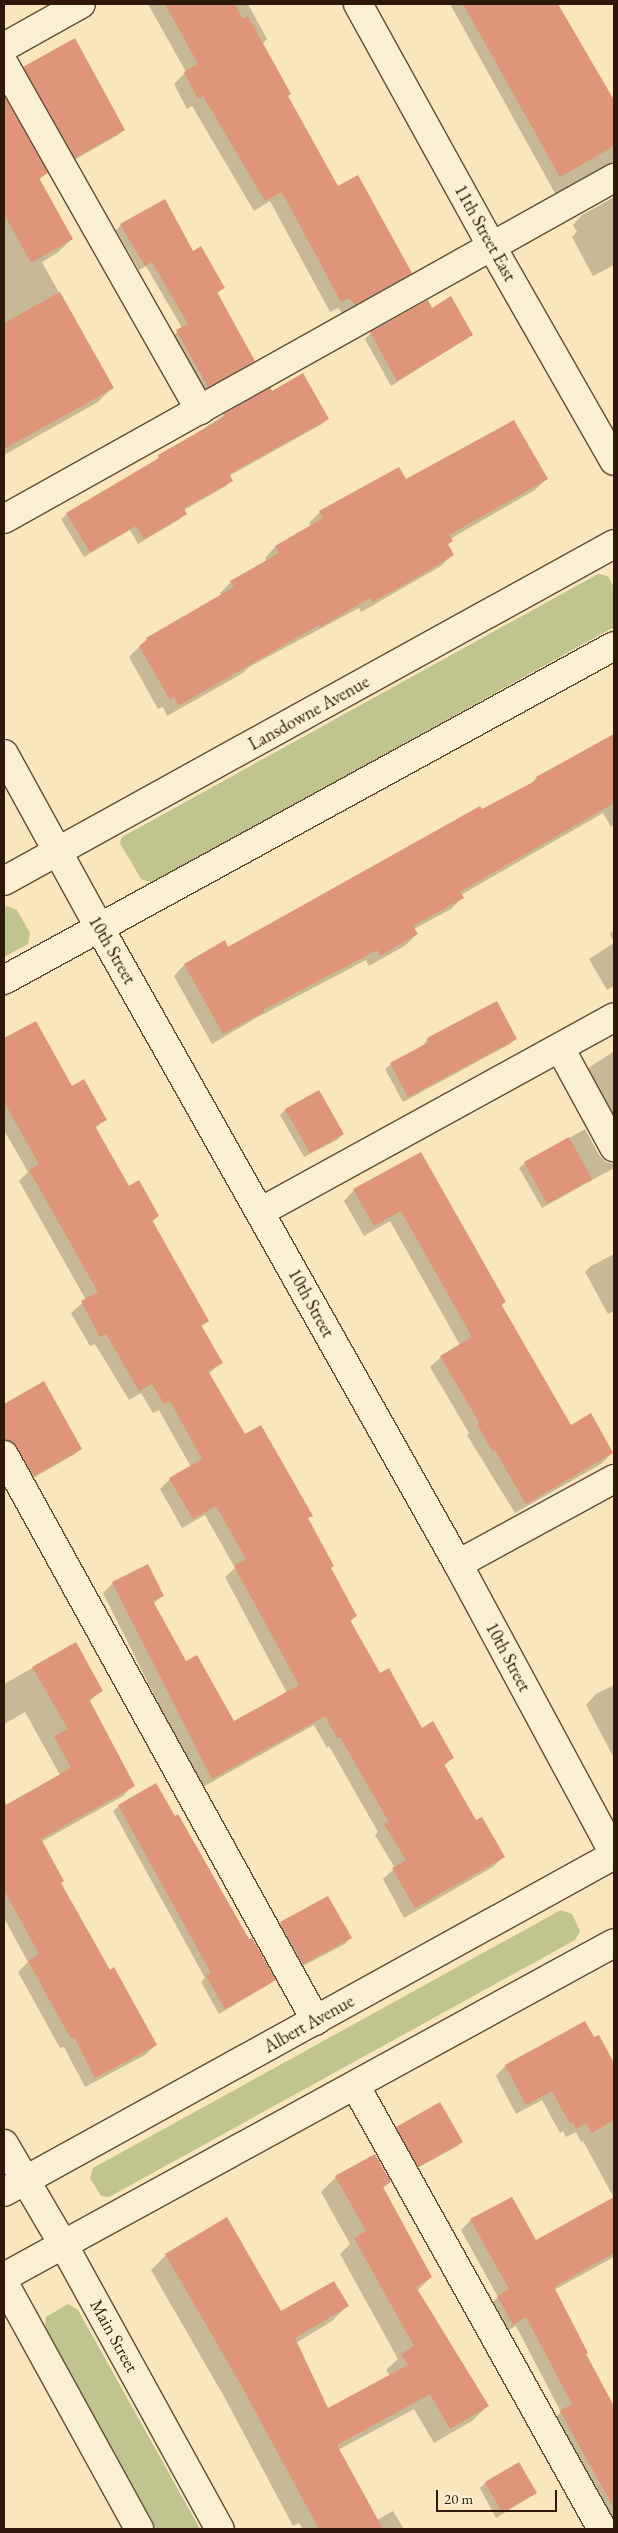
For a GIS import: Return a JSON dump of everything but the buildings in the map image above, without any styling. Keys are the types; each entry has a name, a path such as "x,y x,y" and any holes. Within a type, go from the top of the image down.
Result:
{"street":[{"path":"4,47 82,4"},
{"name":"11th Street East","path":"358,4 492,247 614,461"},
{"path":"4,64 200,410"},
{"path":"4,519 614,178"},
{"name":"Lansdowne Avenue","path":"4,881 614,544"},
{"path":"4,980 614,646"},
{"name":"10th Street","path":"4,754 99,927 458,1564 614,1855"},
{"path":"260,1212 614,1017"},
{"path":"560,1048 614,1147"},
{"path":"4,1455 316,2021"},
{"path":"458,1564 614,1479"},
{"name":"Albert Avenue","path":"14,2186 614,1855"},
{"path":"4,2277 614,1943"},
{"path":"355,2085 602,2529"},
{"name":"Main Street","path":"4,2144 14,2186 63,2244 220,2529"},
{"path":"4,2283 139,2529"}],"green space":[{"path":"598,574 608,576 614,587 614,627 152,883 141,879 120,843 122,837"},
{"path":"7,906 17,910 30,933 28,944 4,957 4,908"},
{"path":"561,1910 572,1914 580,1931 575,1940 109,2197 101,2196 90,2178 93,2168"},
{"path":"68,2304 78,2310 200,2529 157,2529 45,2328 46,2317"}]}
